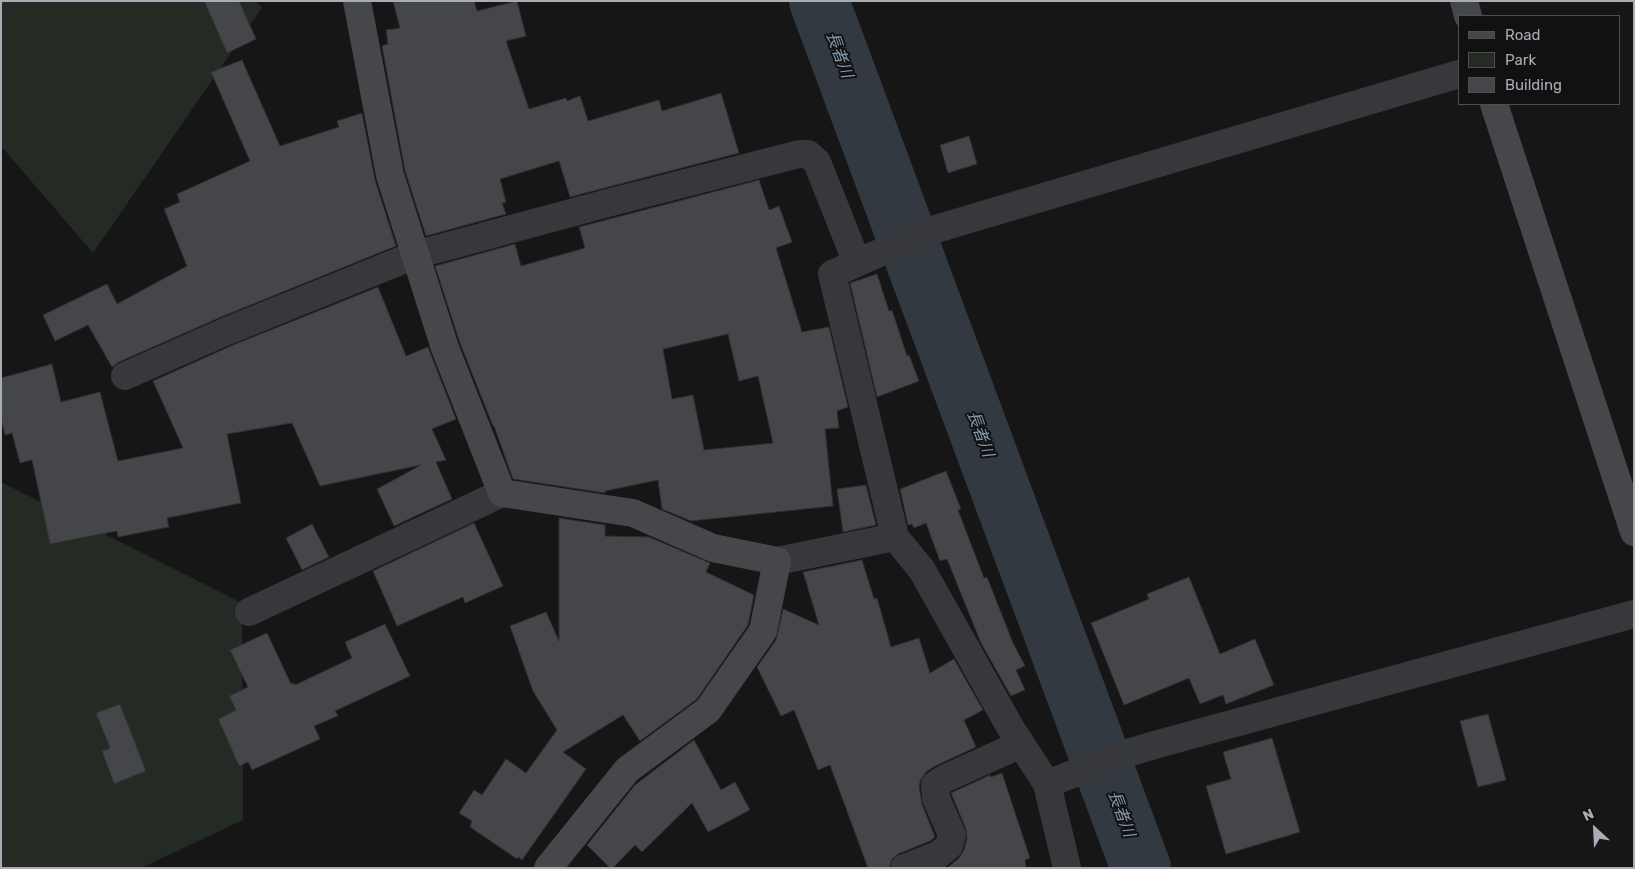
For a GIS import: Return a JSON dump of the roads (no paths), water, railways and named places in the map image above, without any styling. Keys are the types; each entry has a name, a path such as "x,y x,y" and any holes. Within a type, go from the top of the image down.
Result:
{"street":[{"path":"357,1 390,175 445,348 502,493"},
{"path":"1464,1 1468,15"},
{"path":"1066,868 1047,784 1021,744 922,570 895,537 832,274 928,231 1458,74"},
{"path":"1494,105 1634,532"},
{"path":"126,376 227,331 415,255 799,154 808,154 817,162 867,258"},
{"path":"249,612 502,493 633,513 713,548 777,561 895,537"},
{"path":"548,868 627,770 708,710 763,631 777,561"},
{"path":"1047,784 1121,755 1634,614"},
{"path":"904,868 938,855 949,846 952,835 936,798 935,785 944,779 1021,744"}],"waterway":[{"name":"長者川","path":"819,1 1141,868"}]}
